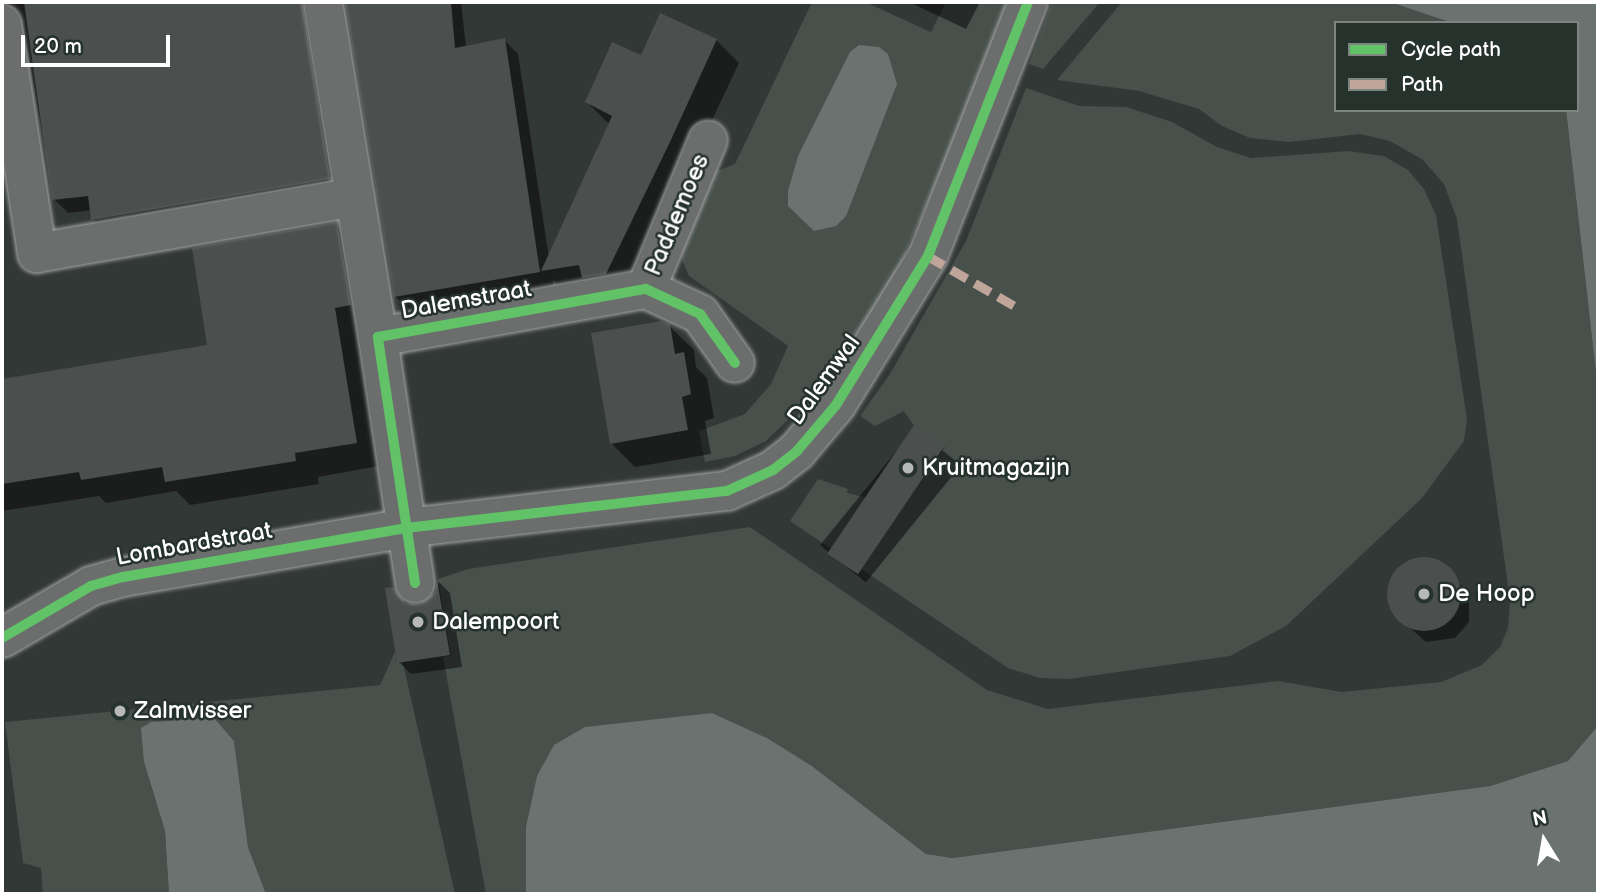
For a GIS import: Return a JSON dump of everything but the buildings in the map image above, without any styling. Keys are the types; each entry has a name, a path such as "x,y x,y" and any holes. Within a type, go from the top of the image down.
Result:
{"street":[{"name":"Dalemstraat","path":"323,2 415,583"},
{"name":"Dalemwal","path":"407,528 727,491 774,470 797,451 836,405 928,256 1028,2"},
{"path":"2,24 37,253 355,197"},
{"name":"Paddemoes","path":"646,289 708,141"},
{"name":"Dalemstraat","path":"378,337 646,289"},
{"path":"646,289 700,314 734,363"},
{"name":"Lombardstraat","path":"2,638 83,590 123,577 407,528"}],"shaded area":[{"path":"812,2 865,2 931,32 946,2 1007,2 947,159 901,262 872,313 791,417 766,441 735,456 705,462 699,431 745,414 771,384 788,346 689,276 677,248 707,175 735,164"},
{"path":"1052,2 1100,2 1043,69 1029,64"},
{"path":"1122,2 1390,2 1446,21 1334,21 1334,112 1566,112 1598,390 1598,726 1593,735 1568,761 1490,786 953,858 926,854 812,766 767,738 712,714 526,827 526,894 486,894 443,657 451,655 438,579 468,569 750,527 987,690 1048,709 1278,681 1342,692 1441,682 1482,665 1500,647 1508,628 1510,600 1457,219 1444,184 1423,160 1390,141 1360,134 1289,142 1250,138 1222,126 1199,109 1139,91 1057,80"},
{"path":"1390,2 1598,2 1598,390 1566,112 1579,112 1579,21 1446,21"},
{"path":"859,45 879,47 888,54 897,84 846,216 836,226 814,231 788,206 788,191 798,156 850,52"},
{"path":"1026,88 1079,106 1126,107 1172,122 1217,147 1251,158 1348,151 1384,156 1408,170 1424,189 1436,215 1467,419 1464,441 1422,498 1286,626 1230,656 1069,679 1040,678 1008,668 790,521 818,479 848,489 847,493 864,497 894,519 945,447 914,426 904,411 875,426 860,416 890,374 966,241"},
{"path":"395,652 397,663 403,663 455,894 266,894 248,847 234,741 144,762 165,831 169,894 43,894 41,868 23,863 5,722 380,685"},
{"path":"712,713 767,738 812,766 926,854 953,858 1490,786 1568,761 1598,726 1598,894 526,894 526,827 537,776 554,745 585,727"},
{"path":"214,718 234,741 248,847 266,894 169,894 165,831 144,762 141,728 151,722"}],"marked path":[{"path":"928,256 1022,310"}],"cycle path":[{"path":"2,638 91,586 123,577 406,528 727,491 773,470 797,451 836,405 928,256 1028,2"},
{"path":"415,583 378,337 646,289 700,314 735,363"}],"place":[{"name":"Kruitmagazijn","path":"908,468"},
{"name":"De Hoop","path":"1424,594"},
{"name":"Dalempoort","path":"418,622"},
{"name":"Zalmvisser","path":"120,711"}]}
